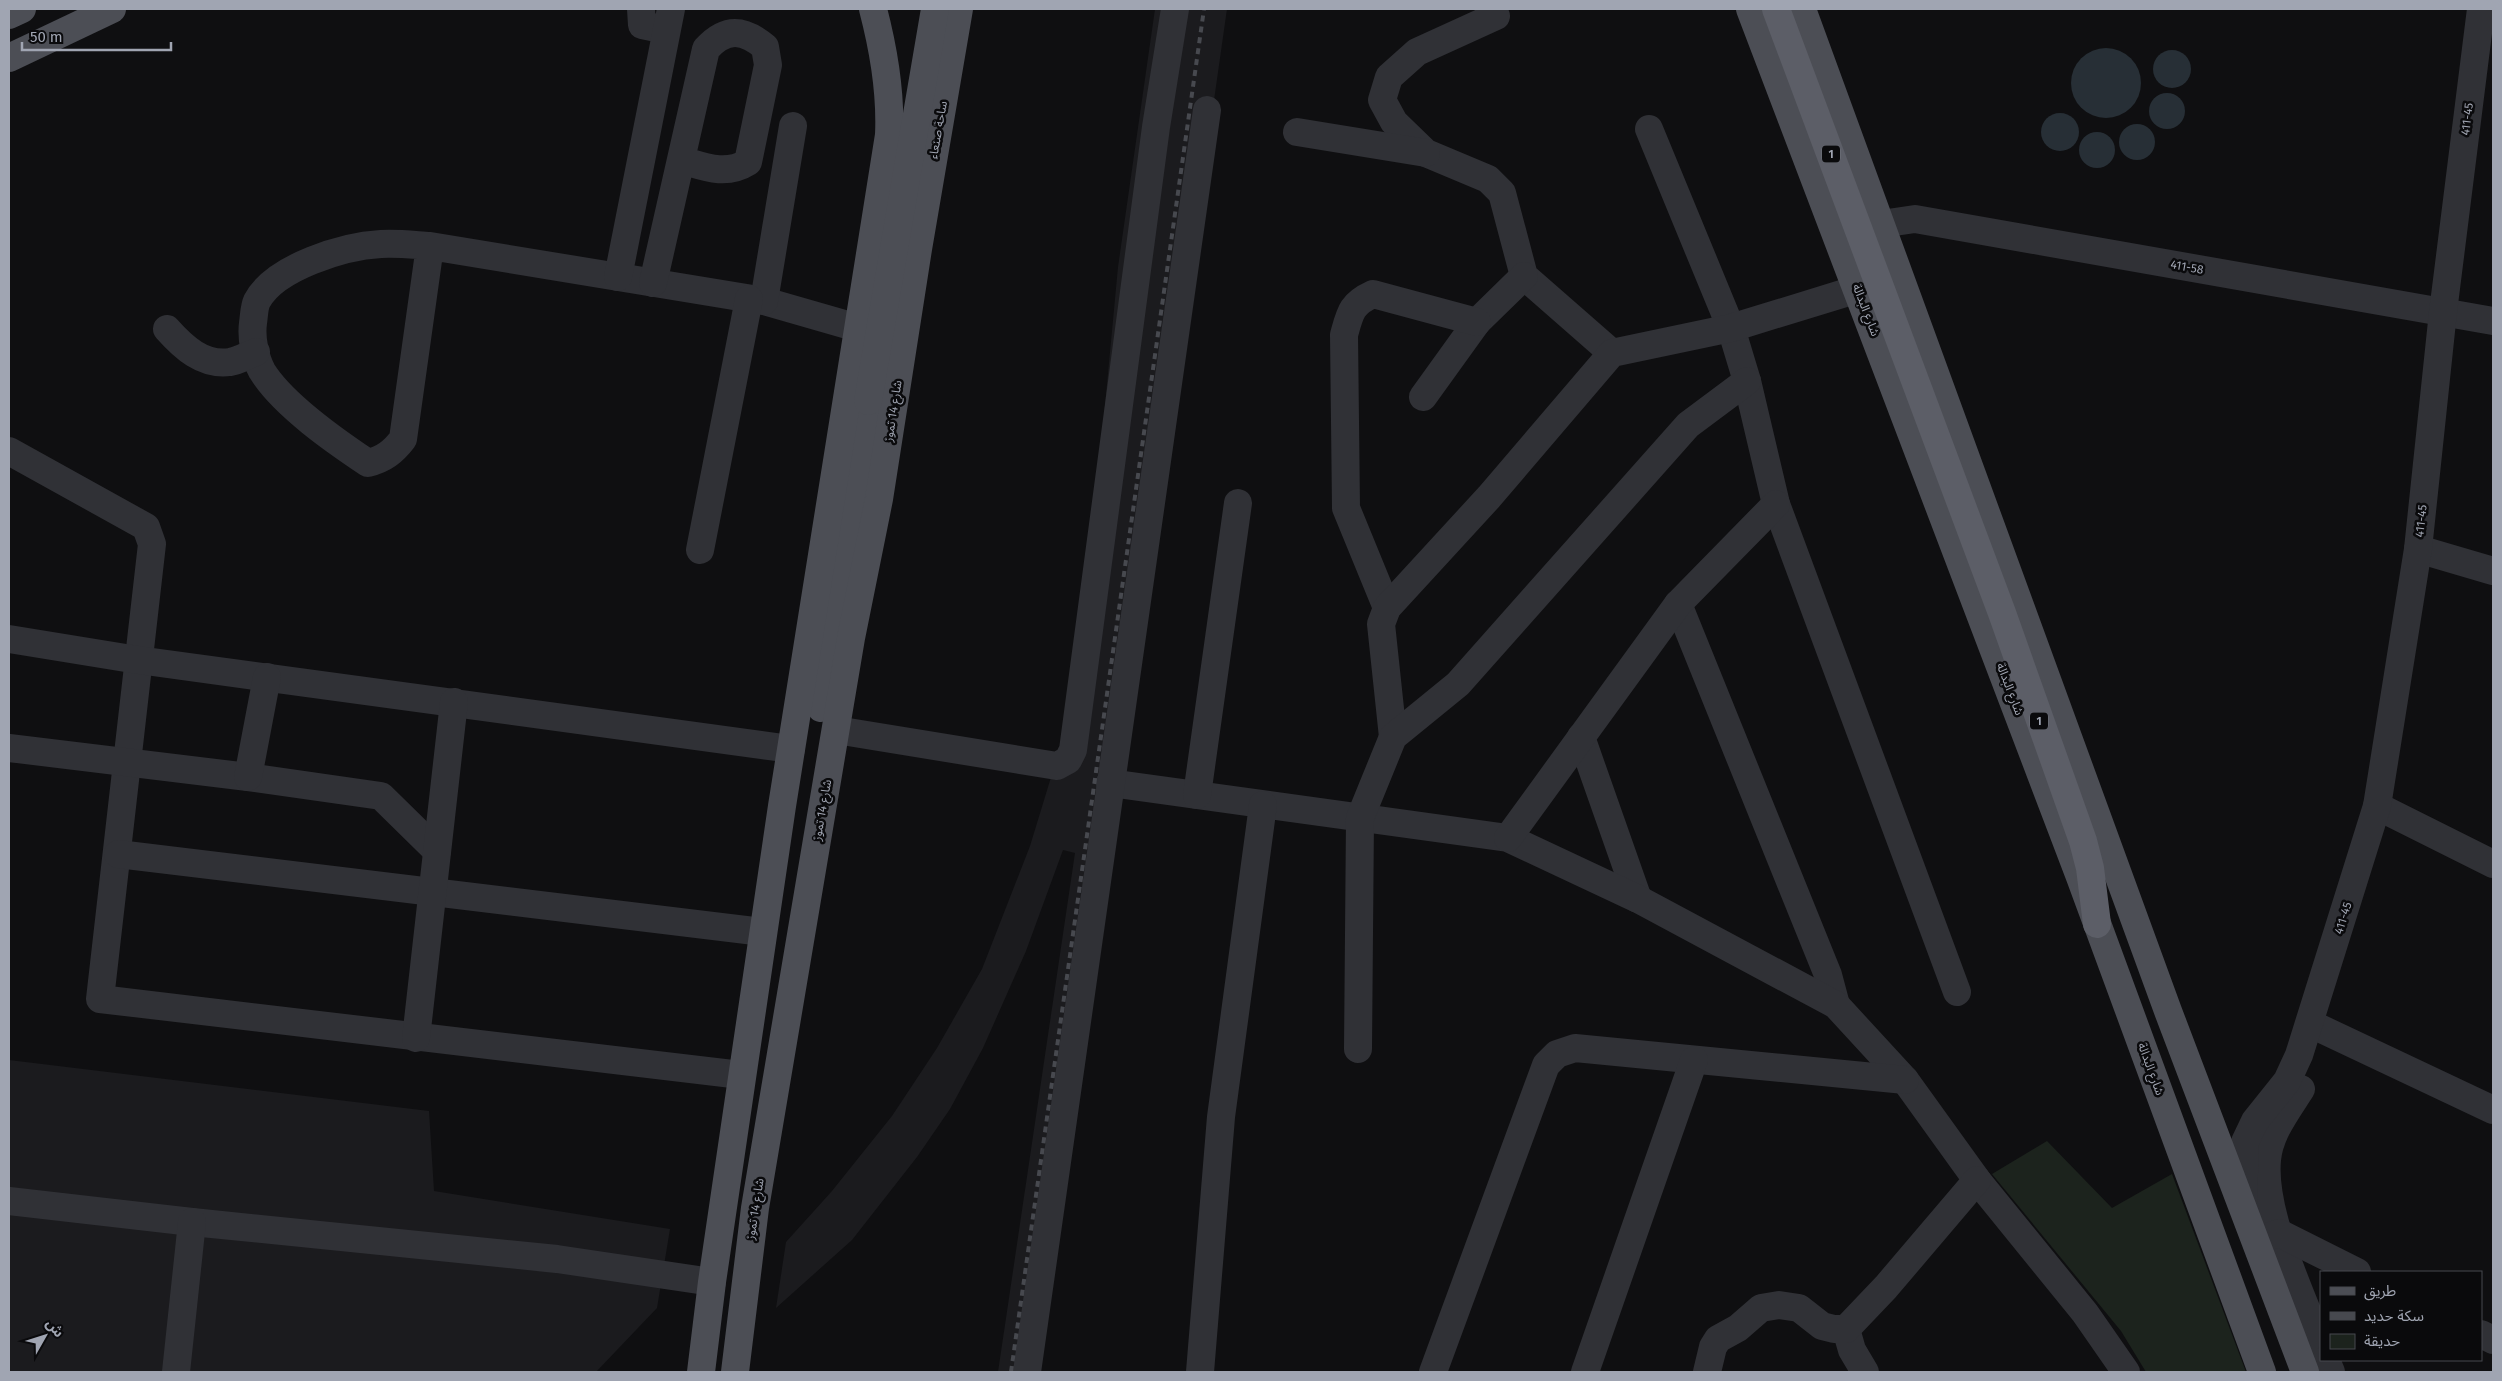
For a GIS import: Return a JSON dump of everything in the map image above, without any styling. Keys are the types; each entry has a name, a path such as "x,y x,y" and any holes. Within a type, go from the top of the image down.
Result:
{"highway":[{"name":"1","path":"1776,9 2002,613 2082,841 2090,868 2098,924"}],"main road":[{"path":"9,15 22,9"},
{"path":"9,58 112,9"},
{"path":"701,1372 741,1075 889,136 890,104 887,71 872,9"},
{"path":"771,890 795,843 811,785 834,611 868,401 953,9"},
{"name":"ساحة صنعاء","path":"918,249 953,9"},
{"name":"شارع البدالة","path":"1750,9 2098,924 2262,1372"},
{"path":"1802,9 2168,1011 2243,1204 2268,1237 2305,1372"},
{"path":"872,241 882,252 896,256 909,255 918,249"},
{"name":"شارع 14 تموز","path":"735,1372 755,1208 836,730 879,499 918,249"}],"street":[{"path":"618,277 668,20 642,24 641,9"},
{"path":"836,730 1057,766 1068,760 1074,740 1156,127 1175,9"},
{"name":"411-45","path":"2243,1204 2245,1142 2255,1121 2287,1081 2311,1024 2377,806 2418,548 2443,312 2483,77 2481,9"},
{"path":"1426,153 1394,122 1382,100 1389,77 1417,52 1496,16"},
{"path":"653,283 706,49 716,38 727,32 753,37 766,48 768,65 748,162 736,169 722,171 681,160"},
{"path":"1027,1372 1207,110"},
{"path":"700,550 757,300 793,126"},
{"path":"1649,130 1731,328 1747,381 1776,504 1957,992"},
{"path":"1297,132 1426,153 1488,179 1502,194 1524,276 1612,353"},
{"name":"411-58","path":"1881,224 1915,219 2493,321"},
{"path":"430,246 403,439 396,449 382,459 368,463 341,445 280,394 262,370 252,333 256,302 269,286 295,268 342,251 381,244 430,246 757,300 858,328"},
{"path":"1423,397 1477,322 1524,276"},
{"path":"1394,737 1380,624 1387,608 1489,497 1612,353 1731,328 1858,289"},
{"path":"1387,608 1346,508 1344,335 1349,316 1358,301 1373,294 1477,322"},
{"path":"166,329 186,350 208,360 230,362 256,352"},
{"path":"1358,1049 1360,818 1394,737 1458,684 1688,424 1747,381"},
{"path":"9,451 146,527 152,544 100,999 416,1038 741,1075"},
{"path":"1197,795 1238,503"},
{"path":"1508,838 1678,604 1776,504"},
{"path":"2418,548 2493,571"},
{"path":"1678,604 1828,974 1836,1005"},
{"path":"9,639 138,660 791,749"},
{"path":"248,777 267,677"},
{"path":"416,1038 454,702"},
{"path":"1581,737 1638,898"},
{"path":"9,748 248,777 381,796 437,851"},
{"path":"1110,783 1508,838 1638,898 1836,1005 1905,1080 1977,1180 2085,1313 2126,1372"},
{"path":"1200,1372 1221,1117 1263,805"},
{"path":"2377,806 2493,864"},
{"path":"118,854 764,932"},
{"path":"2311,1024 2493,1110"},
{"path":"2311,1024 2316,1054 2306,1081 2274,1131 2267,1160 2270,1199 2268,1237 2320,1344"},
{"path":"1433,1372 1546,1065 1557,1054 1575,1048 1905,1080"},
{"path":"1585,1372 1694,1060"},
{"path":"1707,1372 1713,1347 1718,1339 1738,1328 1761,1308 1779,1305 1799,1308 1822,1326 1834,1329 1846,1328 1886,1288 1977,1180"},
{"path":"9,1201 192,1222 558,1259 712,1282"},
{"path":"176,1372 192,1222"},
{"path":"2268,1237 2354,1271"},
{"path":"1846,1328 1852,1350 1865,1372"}],"shaded area":[{"path":"1155,9 1227,9 1033,1372 998,1372 1075,853 1063,850 1026,951 983,1048 950,1109 917,1157 852,1240 776,1308 786,1242 832,1191 892,1116 937,1048 982,969 1030,846 1070,715 1093,533 1118,267"},
{"path":"2113,48 2126,54 2135,63 2139,69 2141,83 2139,97 2131,108 2120,116 2099,118 2092,116 2081,108 2073,97 2071,76 2073,69 2081,58 2092,50"},
{"path":"2172,50 2185,56 2191,69 2185,82 2172,88 2159,82 2153,69 2159,56"},
{"path":"2167,93 2174,94 2180,98 2184,104 2184,118 2180,124 2174,128 2167,129 2160,128 2154,124 2150,118 2149,111 2150,104 2154,98 2160,94"},
{"path":"2060,113 2073,119 2079,132 2073,145 2060,151 2047,145 2041,132 2047,119"},
{"path":"2137,124 2144,125 2150,129 2154,135 2154,149 2150,155 2144,159 2137,160 2130,159 2124,155 2120,149 2119,142 2120,135 2124,129 2130,125"},
{"path":"2097,132 2104,133 2110,137 2114,143 2114,157 2110,163 2104,167 2097,168 2090,167 2084,163 2080,157 2079,150 2080,143 2084,137 2090,133"},
{"path":"9,1060 429,1111 434,1191 670,1229 657,1308 596,1372 9,1372"}],"green space":[{"path":"2047,1141 2112,1208 2172,1174 2246,1372 2146,1372 2121,1331 1992,1174"}],"railway":[{"path":"1011,1372 1204,9"}]}
